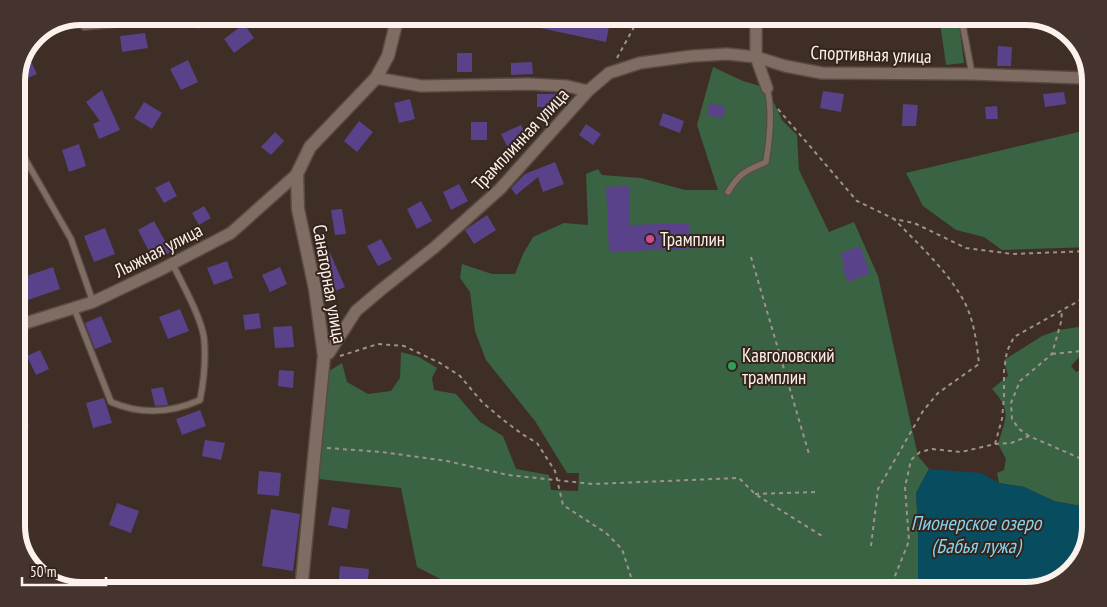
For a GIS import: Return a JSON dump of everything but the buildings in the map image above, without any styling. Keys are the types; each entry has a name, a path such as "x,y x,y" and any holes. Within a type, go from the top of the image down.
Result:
{"street":[{"name":"Санаторная улица","path":"301,582 326,355 315,289 298,209 297,174 310,147 376,78 388,56 396,25"},
{"path":"756,25 756,57 767,88"},
{"name":"Спортивная улица","path":"588,91 609,73 640,63 692,56 728,54 756,57 822,73 972,74 1082,78"},
{"name":"Трамплинная улица","path":"326,355 356,311 382,288 435,247 500,189 588,91 567,86 528,84 422,86 376,78"},
{"name":"Лыжная улица","path":"25,323 93,302 232,233 297,174"}],"lane":[{"path":"82,25 84,27 106,25"},
{"path":"963,25 972,74"},
{"path":"728,192 731,184 742,172 766,162 769,145 770,100 767,88"},
{"path":"25,159 71,239 93,302"},
{"path":"74,308 111,402 126,409 166,411 183,408 200,400 205,374 204,337 193,306 172,263"}],"path":[{"path":"609,73 635,25"},
{"path":"770,100 856,201 894,219 914,223 966,248 1012,254 1082,252"},
{"path":"871,546 878,489 923,411 938,393 979,364 976,337 965,304 943,272 894,219"},
{"path":"751,257 809,454"},
{"path":"995,444 1002,418 1004,371 1007,351 1014,337 1082,299"},
{"path":"1062,310 1061,322 1052,354 1020,381 1011,403 1012,419 1019,429 1029,436 1082,458"},
{"path":"326,355 337,357 378,344 404,346 440,362 460,376 482,402 502,420 537,443 555,471 563,505 606,533 622,549 633,582"},
{"path":"1052,354 1082,351"},
{"path":"893,582 909,541 906,487 912,460 920,452 932,449 961,452 995,444 1011,443 1029,436"},
{"path":"315,446 336,450 382,452 447,461 508,475 593,484 739,478 755,494 822,536"},
{"path":"755,494 818,492"}],"green space":[{"path":"940,25 959,25 964,63 946,65"},
{"name":"Кавголовский трамплин","path":"713,67 743,81 767,88 782,120 797,135 799,170 829,232 854,222 878,276 918,456 929,469 916,493 918,580 917,582 446,582 417,567 401,488 319,479 329,371 342,363 347,382 368,394 391,391 400,378 401,352 419,357 437,368 432,378 434,390 456,394 480,422 503,436 516,469 549,475 551,490 578,491 579,473 567,473 535,421 486,360 475,331 470,292 460,278 462,264 492,274 515,274 523,254 533,237 564,223 588,225 586,174 598,169 602,175 641,178 685,190 718,190 697,125"},
{"path":"1082,131 1082,247 1002,250 984,237 956,230 923,206 906,173"},
{"path":"1082,328 1082,354 1071,366 1076,372 1082,370 1082,506 1054,501 1024,487 999,483 997,473 1004,470 1006,459 998,444 1006,415 1002,403 992,389 1008,376 1004,360 1042,336 1059,330"}],"water":[{"name":"Пионерское озеро (Бабья лужа)","path":"929,469 981,473 999,483 1024,487 1054,501 1082,506 1082,526 1079,544 1073,557 1063,568 1048,578 1034,582 917,582 918,524 916,493"}],"place":[{"name":"Трамплин","path":"650,239"},
{"name":"Кавголовский трамплин","path":"732,366"}]}
